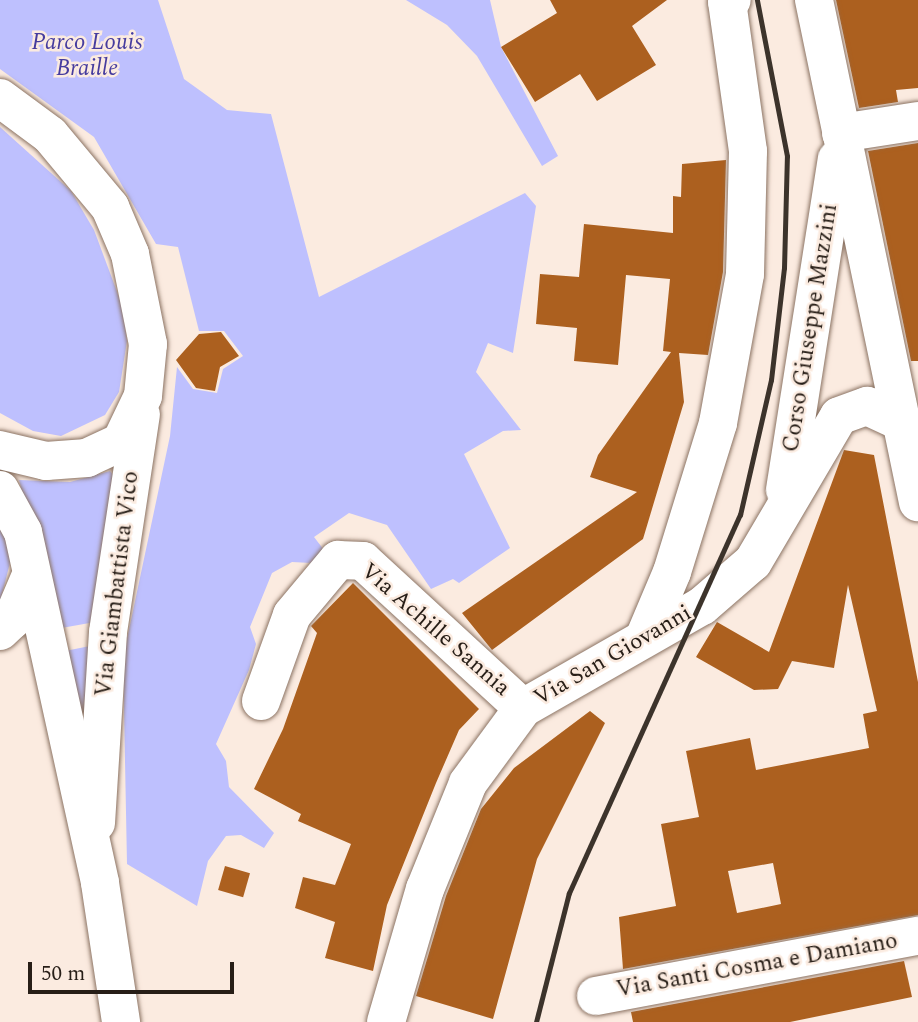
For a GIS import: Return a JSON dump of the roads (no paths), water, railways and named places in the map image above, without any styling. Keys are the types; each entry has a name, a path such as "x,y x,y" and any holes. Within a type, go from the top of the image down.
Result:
{"street":[{"path":"645,636 672,572 718,423 745,274 748,152 727,2 732,0"},
{"name":"Corso Giuseppe Mazzini","path":"814,0 918,502"},
{"name":"Via Giambattista Vico","path":"0,98 50,135 110,207 130,254 146,332 143,396 108,632 93,857"},
{"path":"841,133 918,121"},
{"name":"Corso Giuseppe Mazzini","path":"779,522 841,133"},
{"path":"0,450 46,461 87,458 121,442 143,396"},
{"name":"Via San Giovanni","path":"386,1022 425,889 468,783 523,708 645,636 702,606 753,562 779,522 839,416 867,406 902,422"},
{"name":"Via Giambattista Vico","path":"0,489 23,532 93,857 121,1022"},
{"name":"Via Achille Sannia","path":"261,701 292,615 338,560 351,560 363,561 523,708"},
{"path":"0,631 12,620 31,575"},
{"name":"Via Santi Cosma e Damiano","path":"596,996 918,936"}],"railway":[{"path":"536,1022 569,893 740,515 771,380 784,268 787,156 757,0"}],"park label":[{"name":"Parco Louis Braille","path":"87,56"}]}
